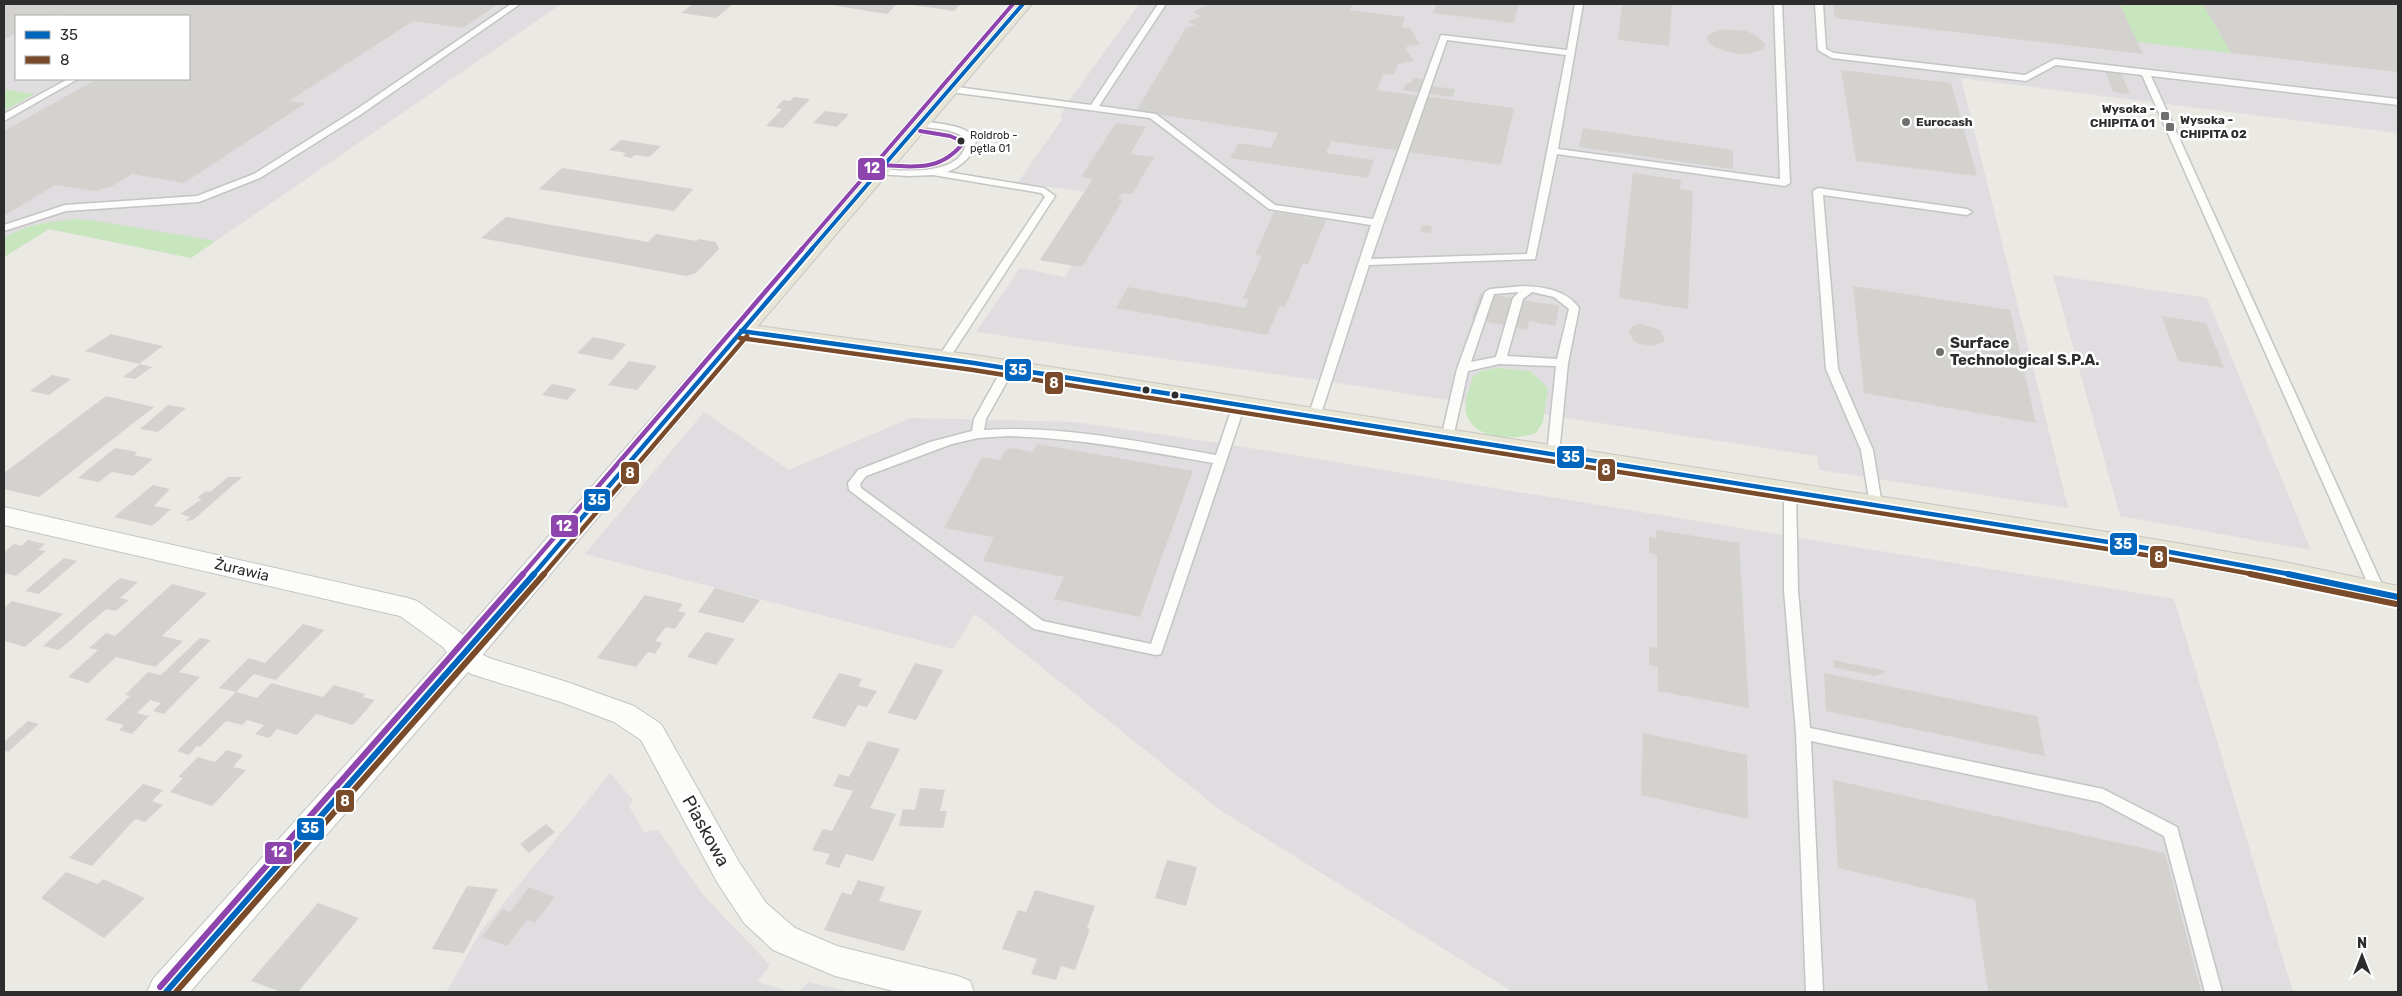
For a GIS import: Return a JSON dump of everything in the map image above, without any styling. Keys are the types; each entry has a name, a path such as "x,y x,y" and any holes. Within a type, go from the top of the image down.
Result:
{"main road":[{"path":"166,992 463,656 1023,4"},
{"path":"741,331 1008,369 2159,550 2389,595"}],"street":[{"name":"Żurawia","path":"4,516 408,608 452,640 463,656"},
{"name":"Piaskowa","path":"463,656 480,666 567,693 624,714 651,732 734,880 755,913 784,939 834,960 958,992"}],"lane":[{"path":"4,228 64,208 199,199 257,176 357,113 516,4"},
{"path":"1093,108 1162,4"},
{"path":"1365,262 1531,257 1554,151 1578,4"},
{"path":"1554,151 1785,183 1778,4"},
{"path":"1819,4 1822,50 1832,55 2026,78 2055,62 2398,102"},
{"path":"1314,417 1324,381 1377,222 1444,36 1570,53"},
{"path":"2145,72 2389,595"},
{"path":"4,118 72,80"},
{"path":"950,89 1153,116 1272,207 1377,222"},
{"path":"921,124 952,129 965,133 971,138 971,144 958,163 932,172"},
{"path":"880,172 932,172 1044,191 1050,196 942,359"},
{"path":"1876,505 1868,450 1832,369 1818,191 1967,212"},
{"path":"1447,438 1463,370 1490,292 1507,289 1530,289 1556,294 1569,301 1574,308 1562,363 1553,454"},
{"path":"1501,359 1518,298 1530,289"},
{"path":"1463,370 1480,362 1501,359 1562,363"},
{"path":"977,434 980,419 1008,369"},
{"path":"1220,460 1094,439 1043,434 977,434 947,442 862,473 854,482 855,490 1039,625 1156,650 1239,405"},
{"path":"1790,492 1791,590 1803,733 1814,992"},
{"path":"1803,733 2103,796 2171,832 2214,992"}],"shaded area":[{"path":"4,4 561,4 191,258 49,229 4,257"},
{"path":"1139,4 2398,4 2398,133 1961,78 2068,508 1819,470 1817,456 1324,381 976,332 1020,268 1065,277 1072,266 1040,260 1084,192 1018,182 1063,118 1060,117 1066,105"},
{"path":"2053,275 2207,298 2311,550 2120,516"},
{"path":"704,412 789,470 911,418 1075,422 1225,444 2174,599 2293,992 1513,992 1220,810 975,614 953,649 585,554"},
{"path":"610,773 633,800 629,806 644,832 658,830 703,895 770,965 757,982 791,992 446,992 481,931"},
{"path":"808,982 850,992 799,992"}],"green space":[{"path":"2109,4 2203,4 2231,53 2137,42 2124,37"},
{"path":"4,89 34,94 4,111"},
{"path":"72,219 90,220 215,241 191,258 49,229 4,257 4,238 20,230 37,225"},
{"path":"1496,368 1530,371 1548,388 1543,422 1536,433 1518,437 1498,437 1479,430 1467,416 1465,407 1472,378 1481,371"}],"building":[{"path":"4,4 498,4 463,28 413,21 289,101 306,103 184,183 132,174 112,186 96,191 55,185 4,216 4,131 95,80 190,80 190,15 15,15 15,34 4,39"},
{"path":"693,4 733,4 716,18 681,13"},
{"path":"825,4 897,4 887,14"},
{"path":"906,4 961,4 954,11"},
{"path":"1208,4 1353,4 1350,10 1405,17 1402,27 1410,28 1420,44 1407,46 1406,50 1414,61 1398,64 1394,75 1383,74 1377,90 1514,108 1501,165 1331,141 1326,153 1374,160 1368,178 1230,158 1239,143 1271,148 1278,133 1136,111 1186,28 1195,25 1187,22 1201,16 1193,12"},
{"path":"1436,4 1519,4 1514,23 1433,13"},
{"path":"1622,4 1672,4 1669,46 1618,40"},
{"path":"1833,4 2120,4 2143,54 1835,18"},
{"path":"2203,4 2398,4 2398,72 2231,53"},
{"path":"1724,29 1746,31 1755,35 1765,44 1763,49 1748,54 1737,54 1716,48 1709,43 1707,38 1709,34"},
{"name":"Eurocash","path":"1841,70 1951,83 1977,176 1856,161"},
{"path":"2105,71 2121,73 2130,94 2113,92"},
{"path":"1413,78 1432,80 1430,86 1455,89 1453,97 1403,90 1406,83 1411,83"},
{"path":"794,97 810,99 783,128 766,126 782,109 776,108 783,100 790,101"},
{"path":"825,111 849,114 837,127 813,123"},
{"path":"1116,123 1146,127 1130,154 1154,157 1132,194 1122,193 1118,199 1123,200 1082,267 1040,260 1093,179 1081,177"},
{"path":"1583,128 1733,150 1733,169 1579,147"},
{"path":"621,140 661,146 649,157 635,155 631,158 623,156 626,153 609,150"},
{"path":"562,168 693,189 674,211 539,189"},
{"path":"1633,173 1681,180 1680,189 1693,191 1688,309 1619,298"},
{"path":"1274,212 1326,220 1308,264 1303,263 1285,307 1280,306 1267,335 1116,308 1128,287 1245,308 1249,299 1243,298 1262,256 1255,255"},
{"path":"506,217 648,242 656,234 697,241 698,239 716,242 719,249 696,273 686,276 481,238"},
{"path":"1422,225 1433,226 1430,233 1420,232"},
{"name":"Surface Technological S.P.A.","path":"1853,286 2010,310 2036,423 1864,393"},
{"path":"1480,293 1559,306 1555,326 1529,321 1527,330 1472,319"},
{"path":"2162,316 2206,323 2224,368 2178,361"},
{"path":"1640,324 1660,330 1665,338 1663,342 1652,346 1639,344 1633,340 1628,332 1634,325"},
{"path":"111,334 163,346 139,364 85,351"},
{"path":"593,337 626,344 612,360 577,353"},
{"path":"629,361 657,366 637,390 608,385"},
{"path":"140,364 152,367 135,379 123,377"},
{"path":"52,375 71,379 49,395 30,391"},
{"path":"552,384 577,389 567,400 542,395"},
{"path":"106,396 154,407 39,497 4,489 4,473"},
{"path":"168,405 186,408 158,432 140,429"},
{"path":"1037,444 1193,471 1140,617 1054,599 1064,577 983,561 994,537 944,528 982,457 1000,460 1005,451 1012,448 1033,452"},
{"path":"115,448 137,452 134,455 153,459 133,476 112,472 99,482 78,478"},
{"path":"228,477 242,477 193,520 185,521 190,517 180,514 202,499 197,498 206,491 210,492"},
{"path":"153,485 170,489 154,506 171,509 152,526 114,517"},
{"path":"1656,530 1739,543 1749,708 1658,691 1658,667 1649,665 1649,646 1657,648 1657,555 1649,553 1649,537 1656,538"},
{"path":"28,540 45,544 38,550 46,551 16,576 4,573 4,552 14,544 21,546"},
{"path":"64,558 77,561 39,594 25,591"},
{"path":"120,578 138,582 120,598 129,600 116,611 106,609 59,650 43,646"},
{"path":"172,584 207,593 162,636 183,641 155,667 116,657 88,683 68,677 98,650 89,648 106,633 115,636"},
{"path":"715,588 760,600 743,623 698,612"},
{"path":"645,595 683,604 678,611 686,613 675,629 666,627 655,641 662,643 655,654 648,652 636,667 597,658"},
{"path":"12,601 63,614 25,647 4,641 4,608"},
{"path":"303,624 324,630 276,680 254,674 236,692 219,688 249,658 265,663"},
{"path":"706,632 735,639 716,665 687,657"},
{"path":"200,638 211,640 179,672 200,677 164,714 153,711 161,703 150,700 137,713 149,716 132,734 119,730 124,725 105,720 130,696 125,695 148,672 161,675"},
{"path":"1833,660 1887,671 1875,676 1834,667"},
{"path":"915,663 943,670 916,720 888,713"},
{"path":"839,673 862,679 858,686 877,691 867,707 858,705 845,727 812,718"},
{"path":"1824,673 2037,716 2045,756 1826,711"},
{"path":"271,683 323,697 334,685 365,694 363,697 375,700 353,725 316,714 297,735 277,729 269,738 255,734 264,725 247,720 242,725 226,721 200,747 197,746 189,755 177,751 236,692 257,698"},
{"path":"28,721 39,724 8,752 4,750 4,742"},
{"path":"1643,733 1747,755 1748,819 1641,795"},
{"path":"868,741 900,749 870,808 896,814 873,861 846,854 839,868 825,864 830,854 812,850 823,829 832,831 853,791 833,786 839,774 849,777"},
{"path":"227,750 243,755 233,767 246,770 212,806 170,792 183,778 178,777 198,757 215,762"},
{"path":"1833,780 2165,853 2201,992 1988,992 1975,900 1838,868"},
{"path":"143,784 163,790 152,801 163,805 145,822 135,819 92,866 69,858"},
{"path":"920,788 945,790 940,811 947,811 943,828 899,826 903,809 915,810"},
{"path":"546,824 555,832 529,853 520,844"},
{"path":"1167,860 1197,867 1186,906 1155,898"},
{"path":"66,872 98,884 103,879 145,898 104,938 41,898"},
{"path":"858,880 885,887 879,901 922,911 904,951 824,930 842,892 851,895"},
{"path":"467,886 498,889 464,953 432,949"},
{"path":"529,887 555,897 535,923 527,920 507,946 481,937 503,909 510,912"},
{"path":"1035,890 1095,906 1087,928 1090,929 1075,970 1061,966 1056,980 1031,974 1037,959 1002,949 1018,910 1026,912"},
{"path":"318,903 359,918 298,992 281,992 251,981"}],"transit line":[{"name":"12","path":"160,987 457,651 1013,4"},
{"name":"35","path":"166,992 463,656 1023,4"},
{"name":"12","path":"880,165 927,166 938,163 956,152 964,142 950,136 920,131"},
{"name":"35","path":"741,331 974,363 2159,550 2275,571 2398,597"},
{"name":"8","path":"176,992 469,661 747,336"},
{"name":"8","path":"740,338 973,370 2158,557 2274,578 2396,604"}],"place":[{"name":"Wysoka - CHIPITA 01","path":"2165,116"},
{"name":"Eurocash","path":"1906,122"},
{"name":"Wysoka - CHIPITA 02","path":"2170,127"},
{"name":"Roldrob - pętla 01","path":"961,141"},
{"name":"Surface Technological S.P.A.","path":"1940,352"}]}
